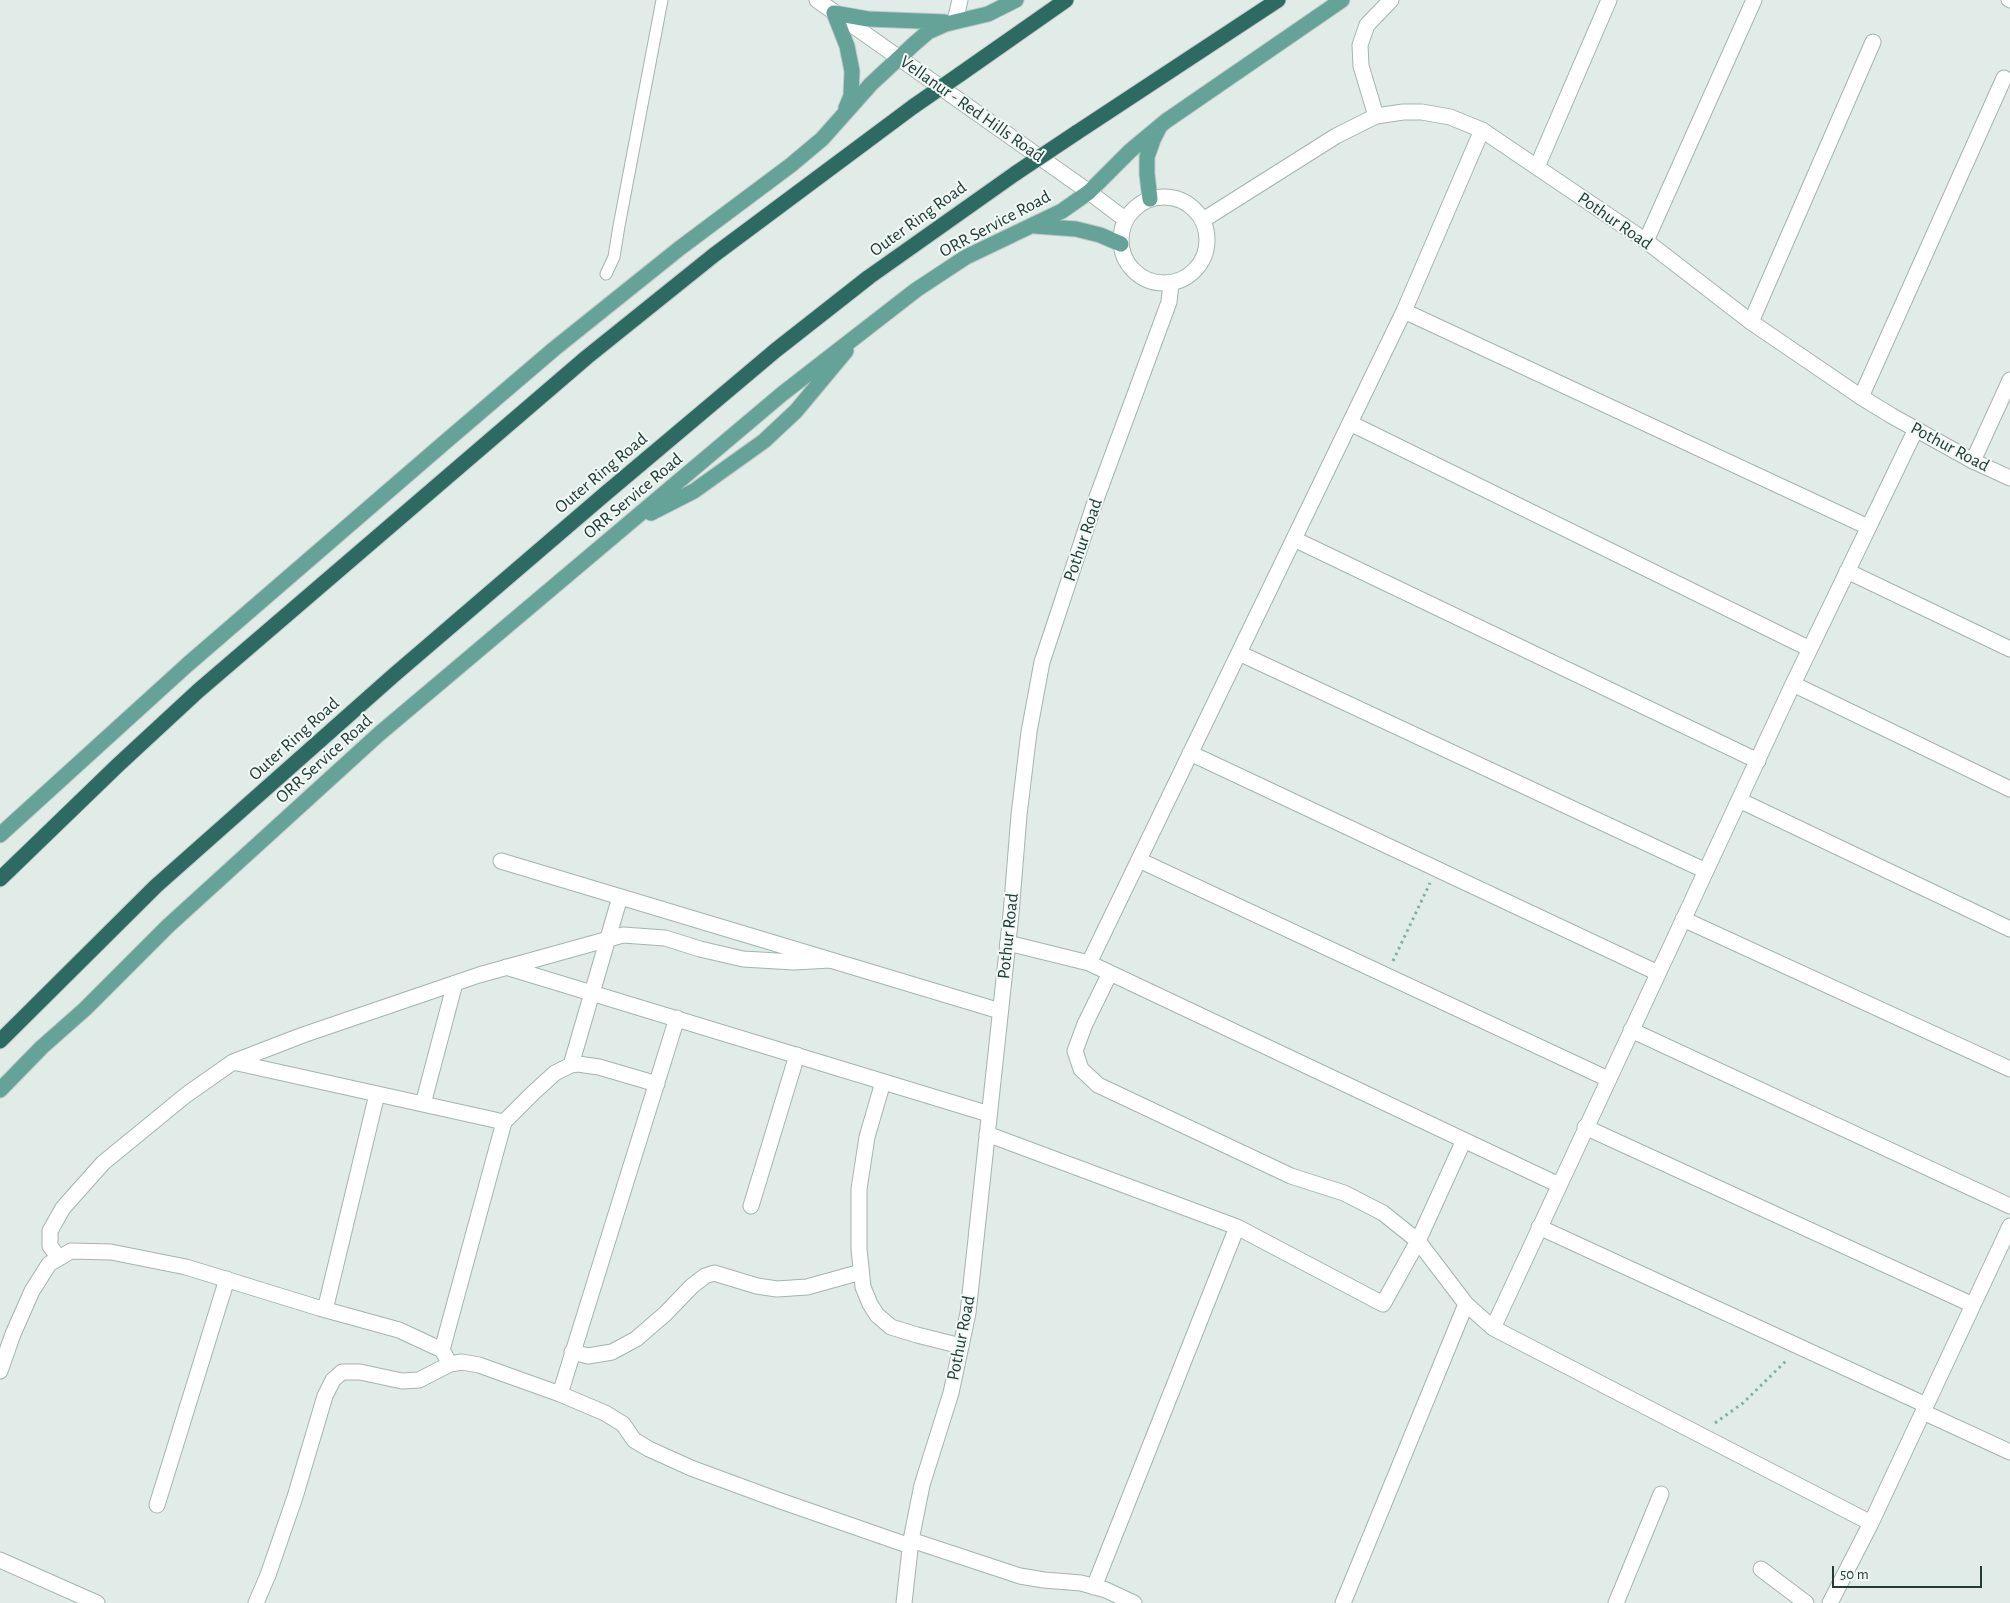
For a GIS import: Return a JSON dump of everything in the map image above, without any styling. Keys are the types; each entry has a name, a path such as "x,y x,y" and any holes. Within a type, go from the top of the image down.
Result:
{"highway":[{"path":"0,879 198,691 587,357 714,255 914,106 1066,0"},
{"name":"Outer Ring Road","path":"0,1041 156,886 387,681 597,500 815,320 884,266 1016,173 1278,0"}],"main road":[{"path":"0,835 187,665 444,442 680,248 791,166 822,139 871,84 928,32 955,22 988,14 1016,0"},
{"name":"ORR Service Road","path":"0,1090 168,926 379,734 782,394 916,290 966,257 1062,211 1089,192 1130,151 1161,124 1342,0"},
{"path":"834,12 868,19 955,22"},
{"path":"834,12 847,46 852,71 851,96 844,114"},
{"path":"1150,199 1147,157 1161,124"},
{"path":"1031,226 1076,229 1100,235 1121,244"},
{"path":"631,522 694,491 764,441 796,411 859,334"}],"street":[{"path":"955,22 960,0"},
{"path":"1376,116 1361,66 1360,45 1367,25 1391,0"},
{"path":"1537,167 1609,0"},
{"path":"1646,241 1754,0"},
{"name":"Vellanur - Red Hills Road","path":"819,1 1126,220"},
{"path":"1752,322 1873,42"},
{"path":"1861,397 2004,78"},
{"name":"Pothur Road","path":"1203,220 1336,136 1376,116 1403,112 1422,112 1450,116 1482,130 1646,241 1752,322 1861,397 1973,461 2010,478"},
{"path":"1089,963 1404,310 1482,130"},
{"path":"1171,197 1181,200 1190,204 1203,220 1208,240 1203,261 1197,270 1189,276 1171,283 1150,281 1133,270 1123,254 1121,236 1126,220 1136,207 1150,199 1171,197"},
{"name":"Pothur Road","path":"904,1603 910,1543 922,1485 951,1393 968,1313 1008,943 1019,814 1029,732 1042,662 1094,506 1169,302 1171,283"},
{"path":"1404,310 1868,527"},
{"path":"1973,461 2010,380"},
{"path":"1350,423 1810,649"},
{"path":"1493,1328 1608,1078 1916,429"},
{"path":"1294,539 1758,761"},
{"path":"1847,571 2010,649"},
{"path":"1239,653 1706,871"},
{"path":"1794,684 2010,789"},
{"path":"1190,753 1658,973"},
{"path":"1739,800 2010,929"},
{"path":"1139,860 1608,1078"},
{"path":"501,861 1000,1011"},
{"path":"571,1066 620,897"},
{"path":"665,938 677,930 689,917"},
{"path":"1683,919 2010,1069"},
{"path":"59,1258 50,1246 50,1231 69,1202 104,1163 186,1095 233,1062 303,1034 506,967 623,934 665,938 700,949 744,959 794,962 830,960"},
{"path":"1008,943 1089,963 1558,1185"},
{"path":"506,967 989,1114"},
{"path":"1110,973 1074,1051 1081,1069 1098,1085 1291,1176 1344,1193 1364,1203 1398,1223 1418,1242 1466,1304 1493,1328 1871,1523"},
{"path":"423,1104 455,983"},
{"path":"560,1394 677,1018"},
{"path":"1631,1030 2010,1206"},
{"path":"751,1206 797,1055"},
{"path":"233,1062 504,1122"},
{"path":"256,1603 296,1497 325,1396 333,1380 342,1372 360,1372 402,1381 419,1380 446,1357 504,1122 555,1073 578,1064 599,1067 657,1084"},
{"path":"883,1082 867,1137 859,1189 859,1249 863,1287 877,1315 891,1327 961,1346"},
{"path":"325,1310 376,1094"},
{"path":"1585,1128 1973,1305"},
{"path":"987,1134 1237,1227 1383,1304 1418,1242 1464,1140"},
{"path":"1830,1603 1871,1523 2010,1226"},
{"path":"1094,1587 1237,1227"},
{"path":"1539,1227 1798,1346 2010,1452"},
{"path":"0,1371 13,1334 32,1291 49,1264 71,1251 111,1252 186,1267 325,1310 399,1330 446,1357 479,1365 560,1394 605,1413 623,1424 634,1440 649,1449 691,1468 775,1499 1020,1576 1081,1583 1134,1603"},
{"path":"572,1352 588,1356 612,1352 636,1339 665,1314 692,1286 714,1272 757,1286 778,1289 807,1286 861,1272"},
{"path":"156,1505 228,1279"},
{"path":"1344,1603 1466,1304"},
{"path":"1616,1603 1661,1494"},
{"path":"0,1560 97,1603"},
{"path":"1761,1569 1806,1603"}],"lane":[{"path":"606,274 614,258 620,217 662,0"}],"path":[{"path":"1387,976 1437,869"},
{"path":"1698,1435 1743,1403 1763,1385 1798,1346"}]}
